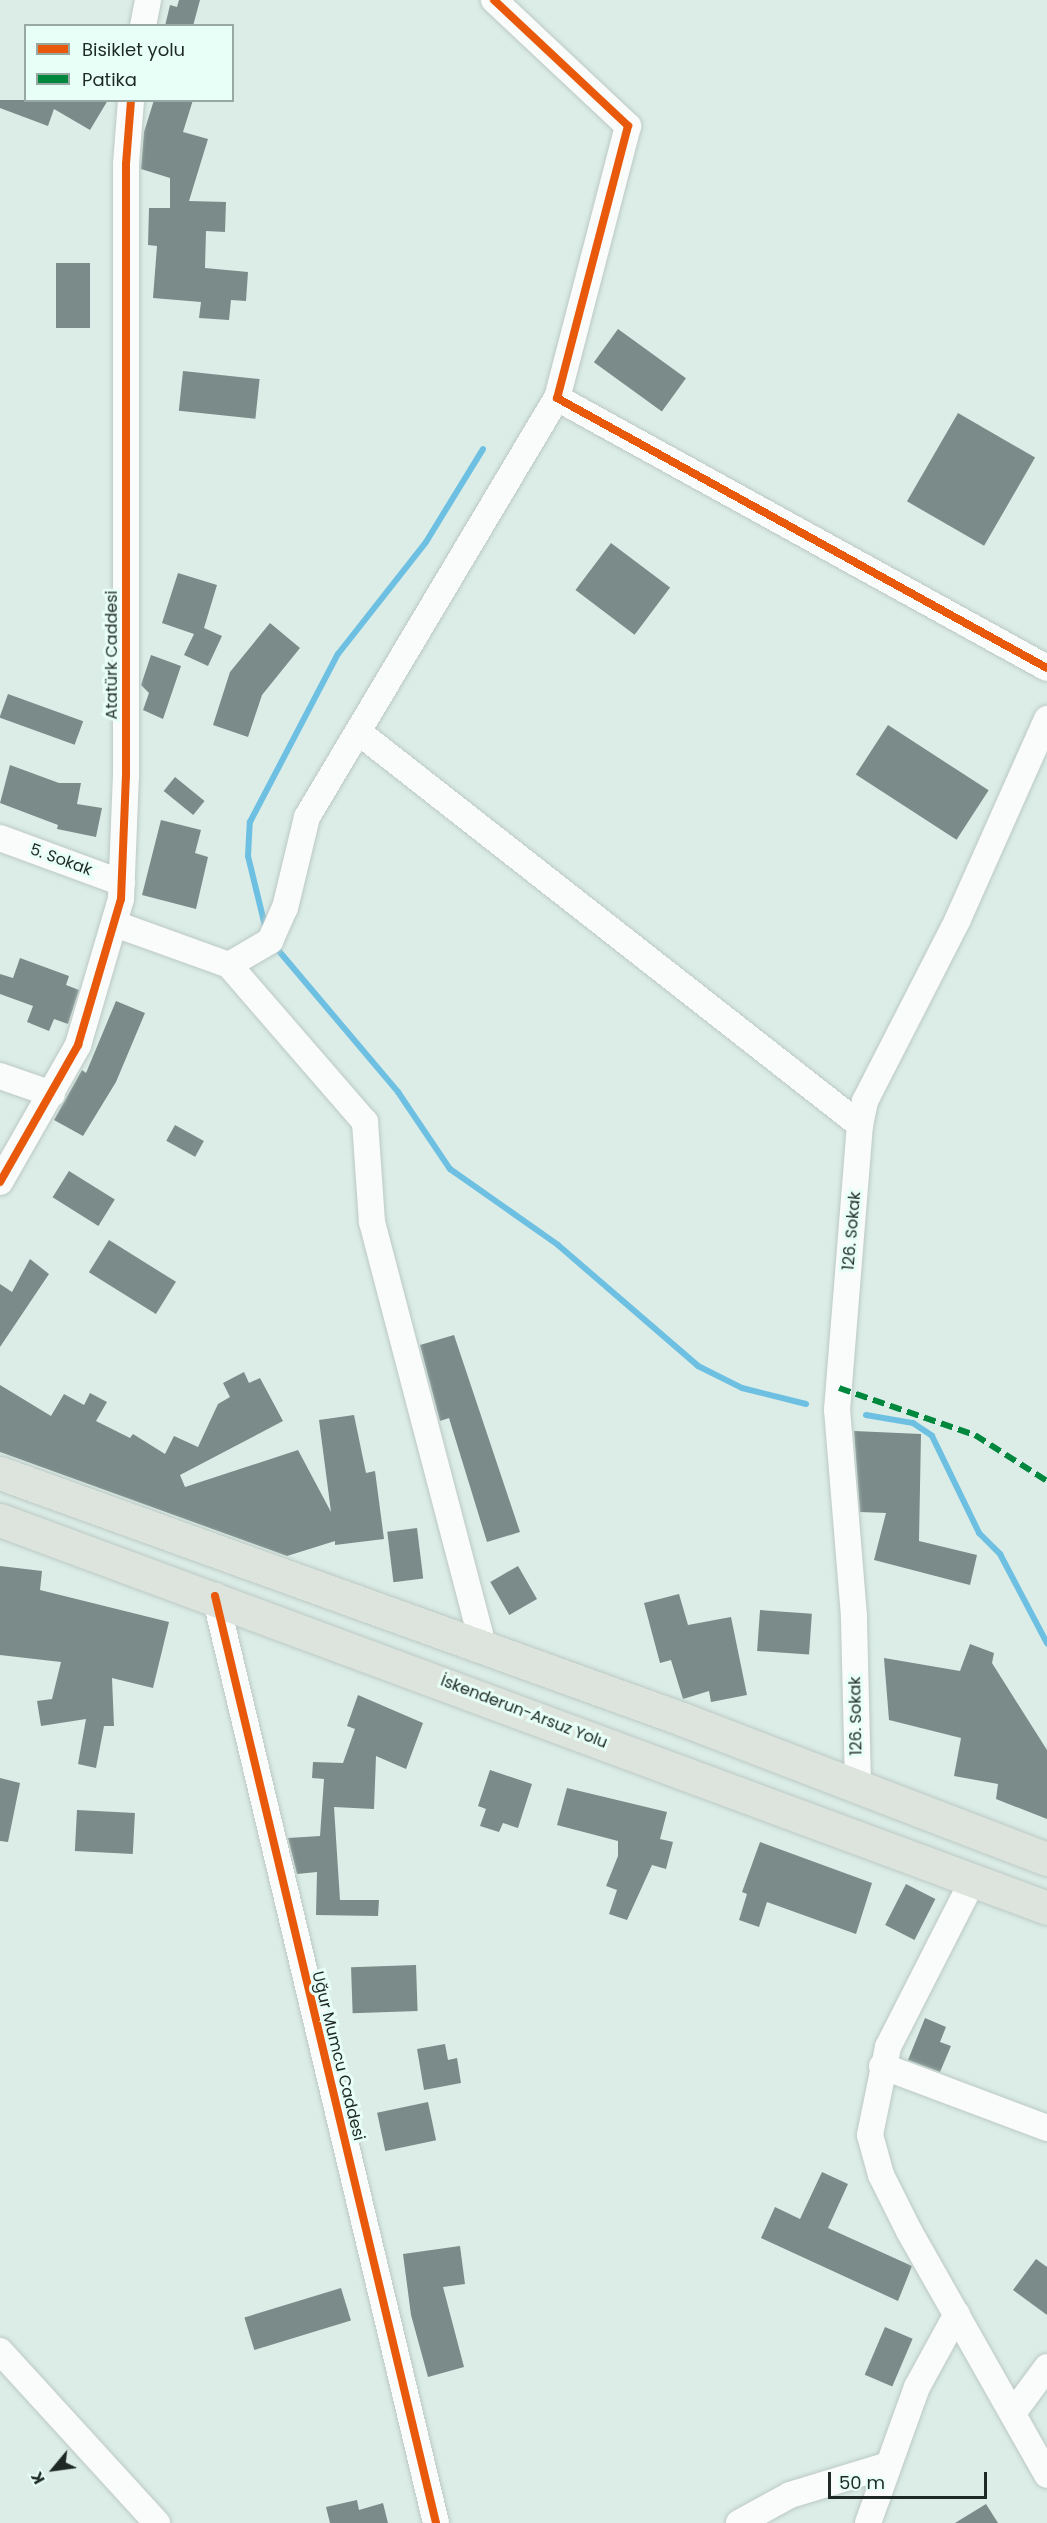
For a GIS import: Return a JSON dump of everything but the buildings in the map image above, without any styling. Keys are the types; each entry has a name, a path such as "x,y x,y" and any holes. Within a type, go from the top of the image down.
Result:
{"main road":[{"path":"0,1473 483,1646 858,1784 1047,1858"},
{"name":"İskenderun-Arsuz Yolu","path":"0,1520 215,1596 1047,1908"}],"street":[{"path":"142,24 148,0"},
{"path":"229,965 270,941 285,908 307,817 361,734 556,398 628,126 494,0"},
{"name":"Atatürk Caddesi","path":"0,1182 78,1045 115,924 122,883 126,175 131,102"},
{"path":"556,398 1047,668"},
{"name":"126. Sokak","path":"858,1784 854,1616 837,1410 860,1125 865,1101 958,919 1047,719"},
{"path":"361,734 860,1125"},
{"name":"5. Sokak","path":"0,838 122,883"},
{"path":"115,924 229,965 365,1122 372,1222 483,1646"},
{"path":"0,1076 52,1094"},
{"name":"Uğur Mumcu Caddesi","path":"215,1596 436,2523"},
{"path":"973,1880 882,2066 870,2135 881,2175 1047,2475"},
{"path":"882,2066 1047,2128"},
{"path":"868,2523 917,2387 957,2314"},
{"path":"0,2351 157,2523"},
{"path":"1013,2413 1047,2367"},
{"path":"740,2523 790,2495 889,2465"}],"waterway":[{"path":"266,930 248,856 250,822 338,654 426,542 483,449"},
{"path":"273,944 398,1092 450,1169 558,1245 698,1366 742,1388 806,1404"},
{"path":"866,1415 913,1423 932,1436 979,1533 1000,1554 1047,1643"}],"marked path":[{"path":"839,1388 975,1435 1047,1481"}],"cycle path":[{"path":"494,0 628,126 557,398 1047,668"},
{"path":"0,1182 78,1045 121,899 126,776 126,164 131,102"},
{"path":"215,1596 436,2523"}]}
